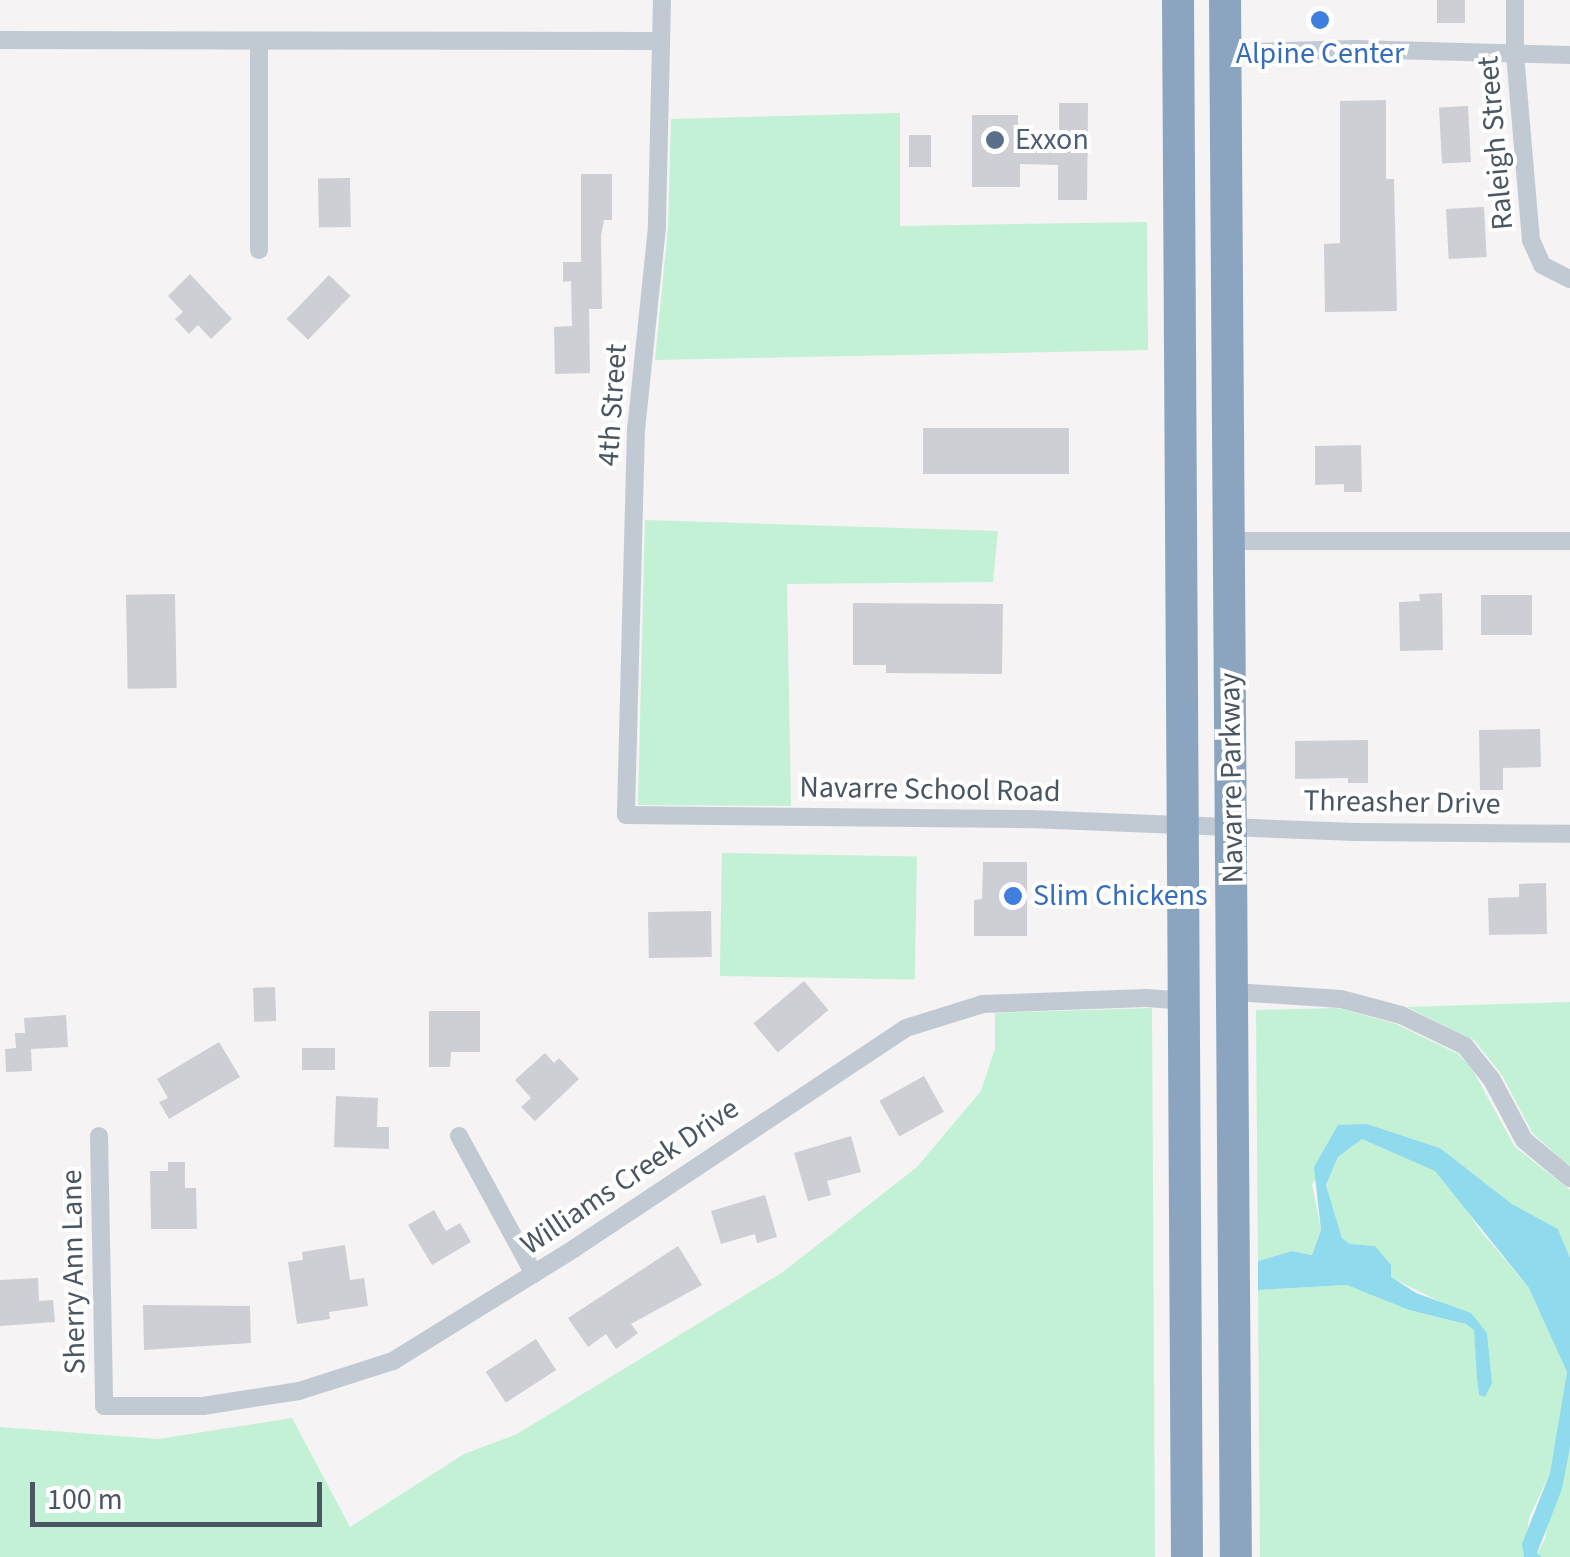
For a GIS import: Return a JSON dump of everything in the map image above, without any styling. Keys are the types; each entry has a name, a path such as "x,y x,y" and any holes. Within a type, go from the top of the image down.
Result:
{"highway":[{"name":"Navarre Parkway","path":"1178,0 1187,1557"},
{"path":"1192,0 1194,26 1206,42 1225,53"},
{"name":"Navarre Parkway","path":"1225,0 1236,1557"},
{"path":"1179,83 1197,90 1210,124 1212,356 1228,389"}],"street":[{"name":"4th Street","path":"626,816 636,429 657,227 662,0"},
{"name":"Raleigh Street","path":"1515,0 1515,54 1531,240 1542,265 1561,276"},
{"path":"0,40 661,42"},
{"path":"258,250 260,43"},
{"path":"1225,53 1355,49 1570,55"},
{"path":"1230,542 1570,541"},
{"name":"Navarre School Road","path":"626,816 1232,824"},
{"name":"Threasher Drive","path":"1232,824 1356,832 1570,834"},
{"path":"1234,992 1340,998 1400,1015 1465,1046 1492,1080 1524,1140 1570,1178"},
{"name":"Williams Creek Drive","path":"104,1406 203,1406 338,1382 393,1361 534,1274 906,1028 982,1004 1146,998 1184,1001"},
{"name":"Sherry Ann Lane","path":"99,1136 104,1406"},
{"path":"458,1136 534,1274"}],"green space":[{"path":"900,113 900,226 1147,222 1148,350 655,360 668,228 671,119"},
{"path":"645,520 998,531 993,582 787,584 791,806 638,805"},
{"path":"722,853 917,856 915,979 720,976"},
{"path":"1570,1002 1570,1166 1533,1134 1502,1075 1474,1040 1407,1007"},
{"path":"1152,1008 1155,1557 0,1557 0,1427 158,1439 292,1418 350,1527 464,1454 517,1434 783,1272 917,1167 981,1091 995,1048 995,1013"},
{"path":"1338,1008 1396,1024 1458,1054 1471,1067 1515,1147 1570,1190 1570,1258 1558,1229 1512,1204 1440,1148 1367,1124 1312,1184 1321,1230 1312,1255 1292,1251 1258,1261 1256,1010"},
{"path":"1362,1139 1435,1170 1453,1189 1479,1229 1529,1288 1560,1351 1567,1372 1556,1440 1550,1473 1529,1518 1524,1557 1260,1557 1258,1290 1348,1285 1409,1310 1466,1324 1474,1329 1479,1395 1486,1332 1441,1302 1390,1277 1375,1246 1350,1244 1342,1238 1326,1185 1338,1157"},
{"path":"1570,1447 1570,1557 1542,1557 1537,1554 1546,1537 1545,1526"}],"water":[{"path":"1367,1124 1440,1148 1512,1204 1558,1229 1570,1258 1570,1447 1562,1489 1537,1553 1542,1557 1524,1557 1522,1544 1550,1473 1567,1372 1529,1288 1435,1171 1362,1139 1338,1157 1326,1185 1342,1238 1350,1244 1375,1246 1391,1265 1391,1277 1416,1293 1471,1313 1487,1333 1492,1383 1485,1397 1479,1395 1474,1330 1466,1324 1409,1310 1347,1285 1258,1290 1258,1261 1292,1251 1312,1255 1321,1230 1314,1167 1338,1125"}],"building":[{"path":"1437,0 1465,0 1465,23 1437,23"},
{"path":"1386,100 1386,179 1394,179 1397,311 1325,312 1324,244 1340,243 1340,101"},
{"path":"1059,103 1088,103 1087,200 1058,200 1058,165 1020,164 1020,187 972,187 972,115 1018,115 1018,137 1059,137"},
{"path":"1468,106 1471,162 1442,163 1439,108"},
{"path":"909,135 931,135 931,167 909,167"},
{"path":"581,174 612,174 612,220 604,220 601,236 602,309 589,309 590,373 555,374 554,327 572,326 571,281 563,282 563,262 581,262"},
{"path":"350,178 351,227 319,228 318,179"},
{"path":"1484,207 1487,257 1449,259 1446,209"},
{"path":"190,274 232,319 211,339 198,325 189,334 175,319 183,312 168,296"},
{"path":"329,275 351,296 308,340 287,319"},
{"path":"923,428 1069,428 1069,474 923,474"},
{"path":"1361,445 1362,492 1344,492 1344,484 1315,485 1315,446"},
{"path":"1442,593 1443,650 1400,651 1399,602 1420,601 1419,594"},
{"path":"175,594 177,688 128,689 126,595"},
{"path":"1481,595 1532,595 1532,635 1481,635"},
{"path":"853,603 1003,604 1002,674 886,673 886,665 853,665"},
{"path":"1540,729 1541,767 1503,768 1503,790 1480,790 1479,730"},
{"path":"1368,740 1368,783 1348,783 1348,778 1295,779 1295,741"},
{"name":"Slim Chickens","path":"983,862 1027,862 1027,936 974,936 974,900 982,899"},
{"path":"1546,883 1547,934 1489,935 1488,898 1519,897 1519,884"},
{"path":"711,911 712,957 649,958 648,912"},
{"path":"804,981 828,1010 778,1053 753,1023"},
{"path":"275,987 276,1021 254,1022 253,988"},
{"path":"429,1011 480,1011 480,1052 451,1052 450,1067 429,1067"},
{"path":"66,1015 68,1047 31,1049 32,1071 6,1072 5,1049 16,1048 15,1033 25,1033 24,1018"},
{"path":"219,1042 240,1077 169,1119 159,1102 168,1098 157,1079"},
{"path":"302,1048 335,1048 335,1070 302,1070"},
{"path":"545,1053 554,1063 559,1058 579,1079 535,1121 521,1107 531,1098 515,1080"},
{"path":"924,1076 944,1112 899,1137 879,1101"},
{"path":"336,1096 378,1098 377,1127 389,1127 389,1149 334,1147"},
{"path":"851,1136 861,1172 827,1181 831,1195 808,1201 794,1153"},
{"path":"168,1162 185,1162 185,1188 196,1188 197,1229 151,1229 150,1171 168,1171"},
{"path":"765,1195 777,1237 757,1243 755,1234 721,1244 711,1211"},
{"path":"434,1210 446,1231 460,1223 471,1242 432,1265 408,1225"},
{"path":"345,1245 350,1280 364,1278 368,1306 329,1312 330,1319 297,1324 288,1262 303,1260 302,1252"},
{"path":"678,1246 702,1285 631,1324 638,1333 616,1349 606,1334 588,1347 568,1318"},
{"path":"38,1278 39,1301 53,1300 55,1322 0,1326 0,1280"},
{"path":"143,1305 250,1306 251,1343 144,1350"},
{"path":"536,1339 556,1370 506,1403 486,1372"}],"place":[{"name":"Alpine Center","path":"1320,20"},
{"name":"Exxon","path":"995,140"},
{"name":"Slim Chickens","path":"1013,896"}]}
